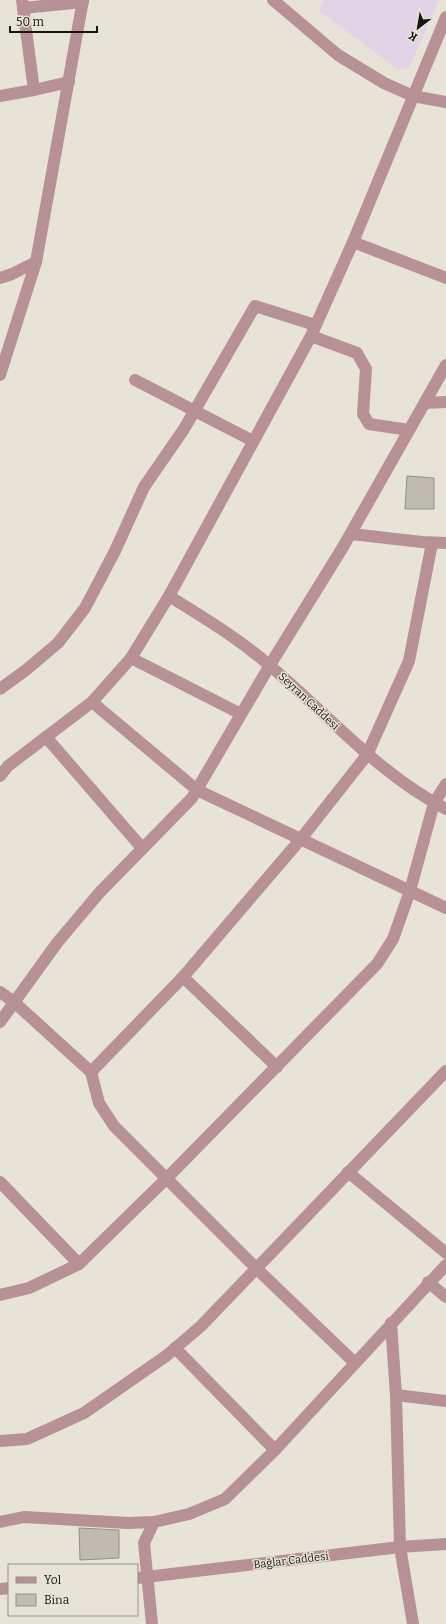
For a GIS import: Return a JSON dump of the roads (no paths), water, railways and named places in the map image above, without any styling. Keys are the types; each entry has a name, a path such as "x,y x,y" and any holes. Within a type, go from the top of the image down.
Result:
{"street":[{"path":"273,0 338,55 384,83 413,96 446,102"},
{"path":"0,375 36,262 76,45 86,1 23,4 34,90"},
{"path":"0,776 4,768 46,738 92,702 131,658 169,596 313,331 353,242 446,17"},
{"path":"0,96 69,82"},
{"path":"353,242 446,278"},
{"path":"0,278 12,274 36,262"},
{"path":"0,689 26,670 58,642 85,608 115,551 144,487 184,429 255,306 313,331 357,353 366,369 363,414 369,424 409,430"},
{"path":"0,1022 57,943 100,892 192,798 270,665 351,534 446,365"},
{"path":"135,380 254,441"},
{"path":"425,403 446,402"},
{"path":"351,534 432,543 446,543"},
{"path":"91,1072 183,977 300,840 367,755 409,661 432,543"},
{"name":"Seyran Caddesi","path":"169,596 232,635 270,665 367,755 400,781 446,809"},
{"path":"131,658 241,714"},
{"path":"92,702 196,790 446,908"},
{"path":"46,738 142,848"},
{"path":"0,1295 29,1288 79,1264 166,1179 377,964 393,939 410,890 434,803 446,784"},
{"path":"183,977 277,1067"},
{"path":"0,992 14,1002 91,1072 99,1103 114,1126 256,1268 355,1363"},
{"path":"0,1441 27,1439 84,1413 131,1382 175,1348 201,1326 446,1071"},
{"path":"348,1172 446,1253"},
{"path":"0,1182 79,1264"},
{"path":"0,1522 24,1517 128,1523 154,1522 189,1514 225,1499 275,1450 428,1282 446,1265"},
{"path":"428,1282 446,1297"},
{"path":"391,1323 396,1394 400,1547 413,1624"},
{"path":"175,1348 275,1450"},
{"path":"396,1394 446,1401"},
{"path":"152,1624 142,1577 144,1543 154,1522"},
{"name":"Bağlar Caddesi","path":"142,1577 400,1547 446,1544"}]}
